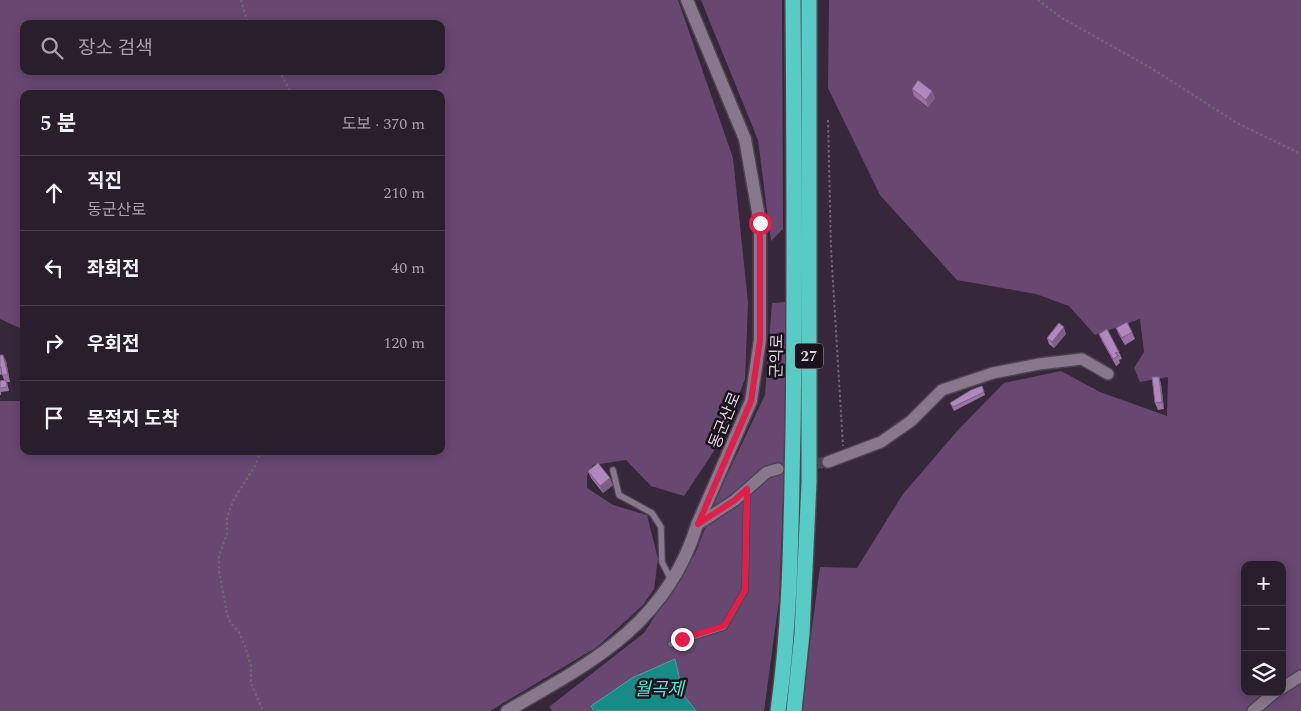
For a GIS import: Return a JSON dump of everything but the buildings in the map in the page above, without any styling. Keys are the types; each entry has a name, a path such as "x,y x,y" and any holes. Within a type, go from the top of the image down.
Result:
{"highway":[{"name":"군익로","path":"778,711 788,615 791,546 794,329 793,0"},
{"name":"군익로","path":"794,711 802,634 809,482 809,0"}],"street":[{"name":"동군산로","path":"507,711 582,668 636,627 672,582 691,546 698,524 751,401 760,340 760,223 745,138 687,0"},
{"path":"828,462 881,442 911,421 942,390 993,373 1039,364 1082,359 1108,374"},
{"path":"698,524 735,500 767,472 778,469"},
{"path":"1286,685 1301,676"},
{"path":"1253,711 1270,696"}],"lane":[{"path":"613,470 619,495 652,513 661,527 662,562 672,582"},
{"path":"671,644 724,626 745,590 747,489"}],"path":[{"path":"241,0 247,20"},
{"path":"1038,0 1060,17 1151,68 1238,123 1301,154"},
{"path":"281,75 290,90"},
{"path":"828,120 832,249 843,456"},
{"path":"259,455 255,466 234,499 228,518 227,534 219,556 219,571 227,614 230,622 239,632 245,646 251,666 251,683 263,711"}],"shaded area":[{"path":"0,0 678,0 733,158 748,303 745,379 722,439 684,496 651,486 626,460 593,465 587,476 587,488 613,505 647,515 658,559 654,589 643,605 597,647 490,711 0,711 0,401 20,401 20,455 445,455 445,90 20,90 20,328 0,319"},
{"path":"701,0 782,0 783,229 771,241 758,140"},
{"path":"829,0 1301,0 1301,711 801,711 820,567 857,568 903,494 959,429 1004,383 1061,371 1100,392 1167,416 1168,377 1140,382 1134,368 1144,352 1140,319 1095,335 1069,306 1036,294 957,280 880,195 828,88"},
{"path":"786,302 784,475 779,600 764,711 696,711 683,694 675,659 591,706 594,711 552,711 549,707 644,633 695,554 720,490 765,395 772,303"}],"water":[{"name":"월곡제","path":"675,659 683,694 696,711 594,711 591,706 632,678"}],"tunnel":[{"path":"784,468 828,462"}],"route":[{"path":"682,639 724,626 745,590 747,489 735,500 698,524 751,401 760,340 760,223"}]}
